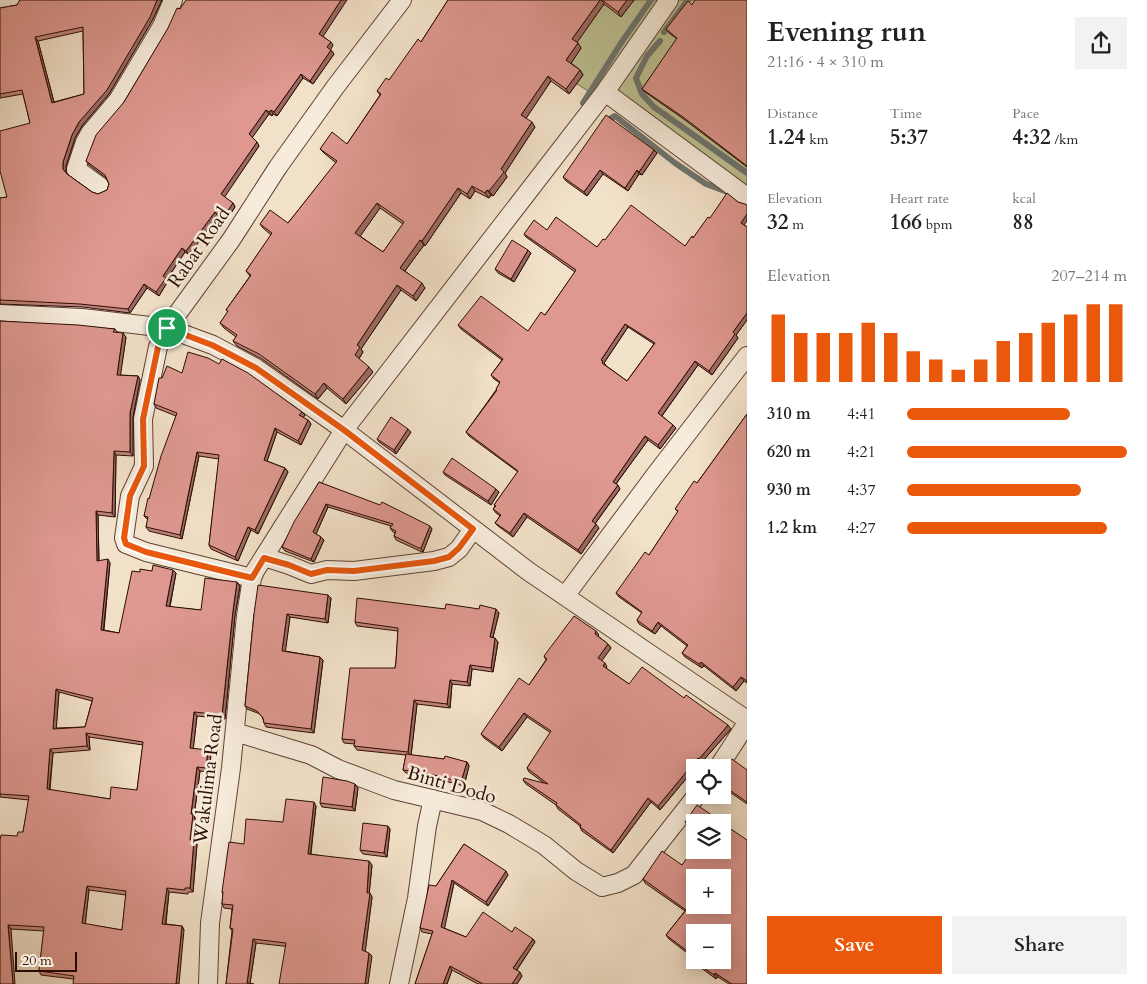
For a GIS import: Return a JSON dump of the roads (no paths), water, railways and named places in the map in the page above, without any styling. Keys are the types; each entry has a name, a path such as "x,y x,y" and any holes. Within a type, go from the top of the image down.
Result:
{"street":[{"path":"0,2 13,0"},
{"path":"101,187 75,168 82,154 85,142 93,128 118,100 162,26 173,0"},
{"name":"Rabat Road","path":"252,578 146,552 126,544 124,538 130,496 144,466 143,419 158,347 167,328 230,240 278,167 336,86 402,0"},
{"path":"252,578 344,430 605,92 669,0"},
{"path":"605,92 747,197"},
{"path":"0,314 82,318 167,328 212,345 256,368 344,430 473,529 565,596 747,721 724,759"},
{"path":"565,596 747,356"},
{"path":"264,558 311,574 327,570 354,571 434,561 449,557 459,548 473,529"},
{"name":"Wakulima Road","path":"208,984 210,923 235,732 246,616 252,578"},
{"name":"Binti Dodo","path":"235,732 311,755 338,769 394,790 482,811 509,824 544,845 576,871 602,887 618,883 634,875 690,804"},
{"path":"399,984 417,898 427,826 433,799"}],"waterway":[{"path":"583,103 651,0"},
{"path":"664,32 688,0"},
{"path":"660,41 647,56 636,78 642,94 654,107 747,173"},
{"path":"604,122 615,116 675,163 706,184 730,193"}]}
